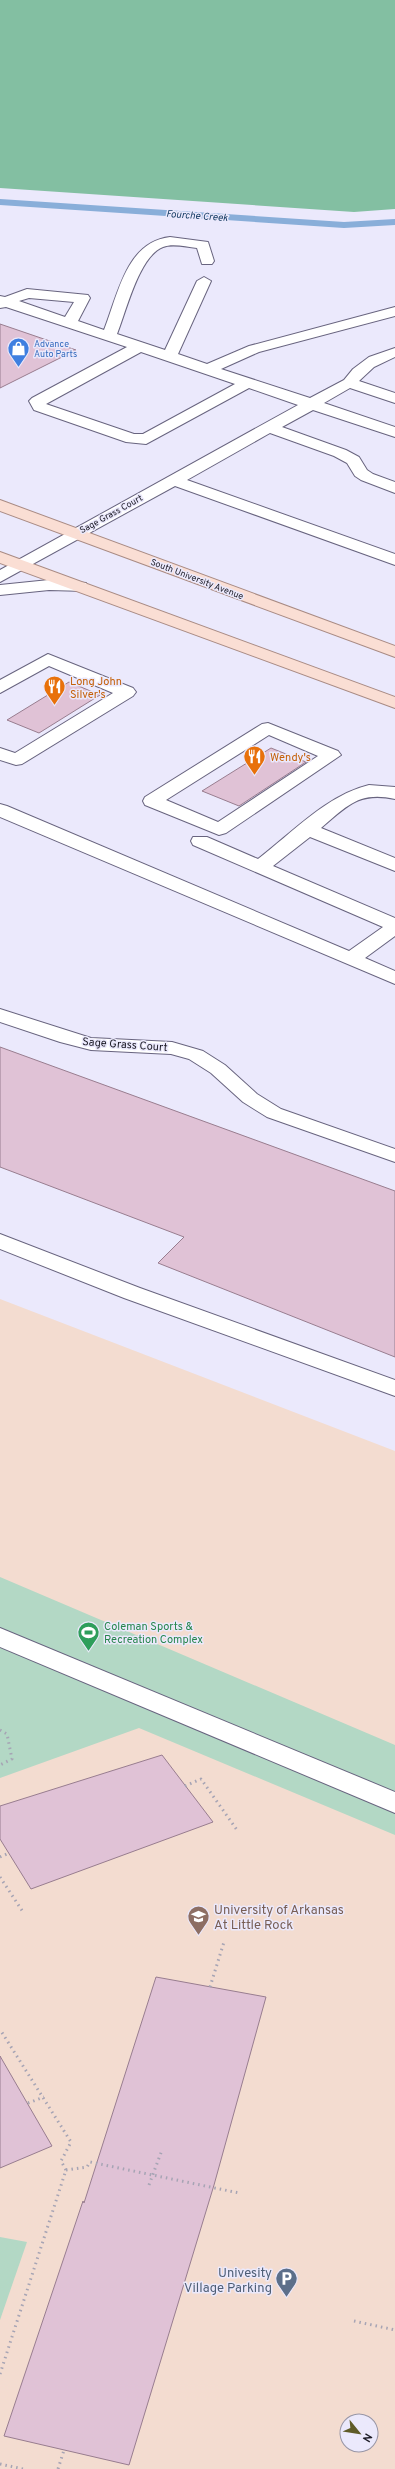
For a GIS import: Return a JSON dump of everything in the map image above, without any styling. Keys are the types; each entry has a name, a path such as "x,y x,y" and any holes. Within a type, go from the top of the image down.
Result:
{"main road":[{"name":"South University Avenue","path":"0,505 395,652"},
{"path":"0,557 395,703"}],"street":[{"path":"109,337 138,264 153,246 174,241 203,245 206,261"},
{"path":"168,357 204,281"},
{"path":"1,302 27,293 83,298 69,324"},
{"path":"1,302 309,405 395,432"},
{"path":"206,370 254,349 395,311"},
{"path":"139,348 37,401 39,407 132,439 146,439 246,384"},
{"path":"395,352 382,356 360,369 349,383 395,398"},
{"name":"Sage Grass Court","path":"0,577 349,383"},
{"path":"268,427 340,452 353,460 361,473 395,488"},
{"path":"173,480 395,560"},
{"path":"0,590 49,585 80,587"},
{"path":"0,688 48,659 126,692 16,760 0,753"},
{"path":"268,728 332,754 219,828 152,801 268,728"},
{"path":"260,867 360,790 382,789 395,793"},
{"path":"0,810 351,959 391,970"},
{"path":"308,829 395,865"},
{"path":"200,841 395,926 351,959"},
{"name":"Sage Grass Court","path":"0,1015 67,1038 91,1044 172,1048 196,1055 218,1069 250,1098 274,1113 395,1156"},
{"path":"0,1241 140,1296 395,1388"},
{"path":"0,1637 395,1803"}],"path":[{"path":"0,1730 7,1734 12,1759 0,1765"},
{"path":"185,1786 201,1779 237,1830"},
{"path":"0,1857 9,1853"},
{"path":"0,1877 23,1912"},
{"path":"210,1987 224,1942"},
{"path":"0,2374 66,2170 61,2161 71,2142 2,2031"},
{"path":"28,2104 44,2097"},
{"path":"149,2185 162,2150"},
{"path":"66,2170 87,2167 90,2162 239,2193"},
{"path":"354,2321 395,2330"},
{"path":"58,2469 64,2450"},
{"path":"0,2464 23,2469"}],"shaded area":[{"name":"University of Arkansas At Little Rock","path":"0,1299 395,1451 395,2469 0,2469"}],"green space":[{"path":"0,0 395,0 395,209 354,212 0,188"},
{"name":"Coleman Sports & Recreation Complex","path":"0,1577 395,1745 395,1835 139,1728 0,1778"},
{"path":"0,2237 27,2242 0,2320"}],"building":[{"name":"Advance Auto Parts","path":"0,324 76,350 0,388"},
{"name":"Long John Silver's","path":"69,682 100,695 39,733 7,720"},
{"name":"Wendy's","path":"271,748 306,762 239,806 202,791"},
{"path":"0,1047 395,1191 395,1357 158,1263 184,1237 0,1167"},
{"path":"162,1755 213,1822 31,1889 0,1839 0,1806"},
{"path":"156,1977 266,1997 214,2185 129,2465 4,2436 83,2201 84,2203"},
{"path":"0,2056 52,2146 0,2168"}],"waterway":[{"name":"Fourche Creek","path":"0,202 344,225 395,222"}],"place":[{"name":"Advance Auto Parts","path":"19,368"},
{"name":"Long John Silver's","path":"54,706"},
{"name":"Wendy's","path":"255,776"},
{"name":"Coleman Sports & Recreation Complex","path":"89,1652"},
{"name":"University of Arkansas At Little Rock","path":"198,1936"},
{"name":"Univesity Village Parking","path":"287,2298"}]}
